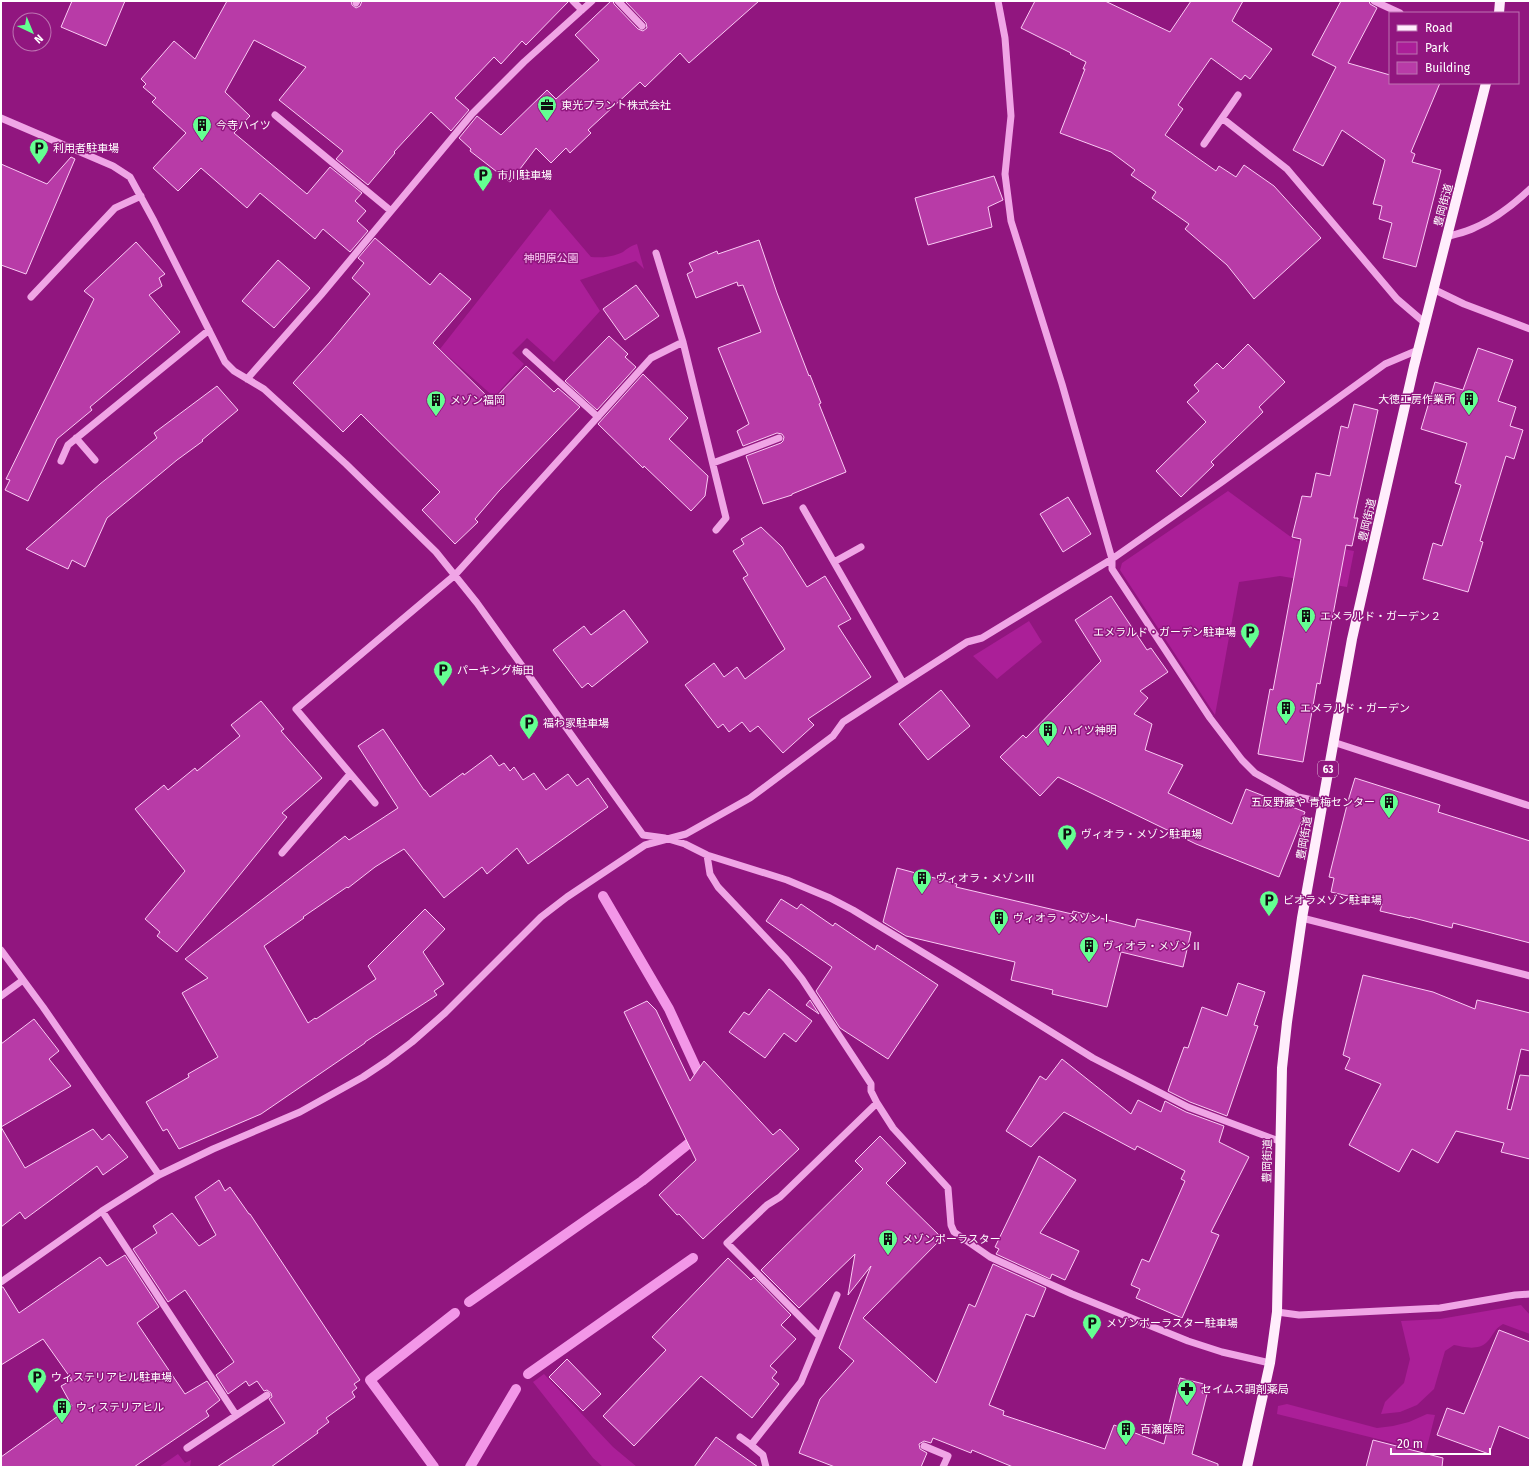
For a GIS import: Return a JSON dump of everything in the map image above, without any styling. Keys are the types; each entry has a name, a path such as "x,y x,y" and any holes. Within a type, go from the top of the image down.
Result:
{"main road":[{"path":"1500,1 1500,12"},
{"name":"豊岡街道","path":"1247,1467 1270,1363 1277,1312 1282,1068 1302,918 1352,639 1418,350 1486,84"}],"street":[{"path":"573,1 582,10"},
{"path":"247,379 321,295 472,114 524,62 592,1"},
{"path":"618,1 642,26"},
{"path":"998,1 1005,38 1011,116 1005,174 1011,221 1062,384 1112,559 1112,569 1210,718 1242,760 1255,773 1298,797 1323,802"},
{"path":"1374,1 1398,12"},
{"path":"1204,144 1238,95"},
{"path":"275,115 391,211"},
{"path":"1,118 113,166 130,177 225,362 234,371 264,389 346,464 436,552 481,609 643,835 665,838 685,844 706,855 787,880 830,898 853,910 955,972 1093,1058 1188,1106 1280,1141"},
{"path":"1222,118 1287,170 1398,299 1425,323"},
{"path":"1447,237 1473,229 1499,214 1515,203 1530,189"},
{"path":"31,297 115,208 141,196"},
{"path":"656,252 683,342 726,518 716,530"},
{"path":"1433,289 1464,304 1530,329"},
{"path":"61,461 68,445 209,330"},
{"path":"375,803 296,709 455,575 651,358 683,342"},
{"path":"1,1282 159,1174 300,1112 363,1077 388,1061 445,1013 541,917 567,897 645,845 665,838 686,834 750,798 833,736 843,722 967,642 982,638 1112,559 1222,482 1385,364 1418,350"},
{"path":"526,352 598,417"},
{"path":"76,438 95,460"},
{"path":"712,463 779,438"},
{"path":"803,508 903,683"},
{"path":"834,562 861,547"},
{"path":"1333,742 1530,806"},
{"path":"282,853 350,774"},
{"path":"706,855 710,874 718,887 786,959 802,979 871,1084 871,1091 893,1128 948,1188 951,1225 954,1232 990,1257 1072,1294 1188,1341 1222,1352 1270,1363"},
{"path":"1302,918 1530,976"},
{"path":"1,950 159,1174"},
{"path":"1,996 23,980"},
{"path":"819,1336 727,1243 766,1205 780,1197 877,1103"},
{"path":"102,1212 236,1415"},
{"path":"1277,1312 1299,1315 1440,1308 1515,1295 1530,1294"},
{"path":"751,1445 801,1382 837,1295"},
{"path":"187,1448 267,1395"},
{"path":"740,1437 763,1455 766,1467"},
{"path":"924,1446 948,1456 943,1467"}],"green space":[{"name":"神明原公園","path":"550,209 591,257 615,255 637,244 644,269 636,261 580,280 600,311 554,362 527,338 512,353 524,364 494,397 440,349"},
{"path":"1228,491 1295,540 1354,551 1347,587 1280,576 1239,582 1215,715 1120,570 1122,563"},
{"path":"1029,621 1042,642 997,679 973,656"},
{"path":"1521,1305 1530,1315 1530,1334 1503,1324 1497,1328 1487,1342 1479,1347 1471,1348 1454,1345 1445,1351 1434,1389 1417,1405 1400,1412 1381,1414 1385,1402 1404,1383 1410,1359 1401,1321 1440,1319"},
{"path":"544,1374 613,1447 637,1467 603,1467 593,1458 533,1382"},
{"path":"1287,1404 1377,1428 1409,1422 1427,1414 1435,1415 1426,1451 1277,1414 1278,1406"},
{"path":"178,1454 185,1463 191,1460 190,1467 159,1467"}],"building":[{"path":"72,1 125,1 106,46 61,27"},
{"path":"227,1 351,1 352,5 356,8 360,6 362,1 568,2 526,45 522,41 501,64 494,57 455,98 469,110 451,131 431,112 394,152 395,153 368,185 336,159 343,151 279,100 306,67 254,40 225,92 250,116 234,133 307,194 330,167 362,193 355,201 366,211 357,221 368,231 350,252 323,229 315,239 260,193 247,208 201,168 178,191 153,168 186,133 152,102 156,98 143,87 146,84 141,79 174,41 195,59"},
{"path":"611,1 613,1 614,4 638,29 643,31 647,28 646,23 625,1 759,1 689,63 680,53 645,87 640,82 588,130 591,133 570,153 566,148 551,163 536,148 510,182 470,151 471,149 459,138 477,116 501,135 547,90 556,99 599,60 575,35"},
{"path":"1035,1 1105,1 1170,32 1191,1 1243,1 1232,21 1272,49 1250,79 1245,75 1241,80 1211,58 1178,105 1183,109 1165,135 1216,171 1219,166 1236,177 1244,165 1274,186 1321,238 1254,299 1227,265 1185,229 1189,224 1152,198 1156,192 1131,175 1135,170 1111,152 1060,133 1085,69 1083,69 1086,62 1021,28"},
{"path":"1341,1 1369,1 1370,4 1377,8 1348,63 1389,75 1389,84 1440,84 1411,152 1415,154 1412,162 1441,170 1416,267 1383,258 1392,223 1379,219 1382,206 1373,204 1385,160 1342,130 1323,166 1293,150 1336,67 1312,55"},
{"path":"71,157 75,159 26,274 1,265 1,164 47,184"},
{"path":"994,176 1003,200 988,207 992,227 928,245 915,198"},
{"path":"375,238 430,285 440,273 471,299 433,343 492,401 526,366 554,392 558,388 580,407 499,491 475,519 478,522 455,544 422,510 440,492 361,414 343,432 293,383 370,294 352,278 364,263 358,258"},
{"path":"759,240 777,293 821,403 819,404 846,472 792,495 763,504 746,456 781,443 784,437 782,434 777,433 743,446 737,431 749,424 718,348 761,332 743,285 738,286 737,282 696,298 687,274 693,271 689,263 717,251 718,254"},
{"path":"136,242 165,274 159,278 162,286 149,295 180,332 90,407 92,410 57,439 28,501 5,490 10,480 6,479 94,299 84,291"},
{"path":"278,260 310,288 274,328 242,301"},
{"path":"636,285 659,316 625,340 603,309"},
{"path":"609,336 628,354 625,357 636,367 597,410 565,381"},
{"path":"1248,344 1285,382 1259,407 1263,412 1211,462 1214,465 1181,497 1156,471 1206,422 1187,402 1199,391 1194,385 1217,363 1223,369"},
{"path":"1478,348 1513,360 1498,401 1516,407 1510,426 1523,430 1514,459 1506,456 1480,541 1483,542 1468,592 1423,579 1433,543 1442,546 1461,485 1455,483 1467,443 1421,429 1435,382 1463,390"},
{"path":"643,374 688,418 669,439 708,476 705,496 691,511 644,466 643,468 598,424"},
{"path":"217,386 238,410 202,440 203,441 177,460 107,518 85,567 72,560 68,569 26,549 100,484 157,438 154,433"},
{"path":"1354,404 1378,410 1354,518 1358,518 1352,546 1346,545 1320,684 1317,683 1303,762 1258,754 1270,689 1273,690 1301,539 1292,537 1302,496 1311,497 1316,473 1330,476 1341,426 1348,428"},
{"path":"1068,497 1091,534 1063,552 1040,514"},
{"path":"761,527 782,547 807,587 825,576 851,619 838,626 871,677 808,719 814,725 783,753 758,726 750,732 742,722 729,732 723,724 718,728 685,685 714,663 724,677 737,667 745,679 785,649 743,578 748,575 733,551 744,544 741,539"},
{"path":"1111,596 1147,650 1151,648 1168,672 1140,691 1148,698 1134,714 1152,724 1145,750 1183,765 1168,793 1232,824 1246,789 1305,812 1279,877 1196,844 1058,777 1040,796 1000,757 1023,735 1026,738 1101,661 1075,620"},
{"path":"624,610 648,642 592,687 588,683 582,688 553,650 584,626 591,635"},
{"path":"941,690 970,726 928,760 899,724"},
{"path":"261,701 284,729 281,731 322,778 282,813 287,817 177,952 157,936 160,932 145,919 185,871 135,809 164,785 168,790 195,768 197,771 240,736 231,725"},
{"path":"383,729 430,797 491,755 499,766 504,763 510,771 514,767 523,780 534,773 546,790 568,774 577,786 588,778 608,807 528,864 517,848 487,874 482,867 444,898 404,849 375,867 348,888 347,887 303,917 304,918 264,946 308,1023 376,979 368,966 425,909 445,929 423,952 444,984 434,991 437,995 365,1042 261,1114 179,1149 167,1129 163,1131 146,1102 189,1077 188,1074 218,1057 182,993 208,978 185,959 345,836 349,840 398,808 358,746"},
{"path":"1355,778 1440,805 1438,812 1530,841 1530,943 1453,923 1452,928 1380,911 1382,904 1331,892 1334,878 1329,877"},
{"path":"897,868 957,884 956,887 1072,914 1073,911 1135,927 1137,919 1191,932 1183,967 1121,952 1107,1007 1052,994 1053,990 1011,980 1015,962 906,936 883,922"},
{"path":"781,899 797,909 801,904 833,926 835,923 875,950 877,945 938,985 888,1059 840,1028 816,991 832,967 766,921"},
{"path":"1363,975 1433,992 1475,1009 1477,1000 1530,1013 1530,1051 1521,1049 1507,1109 1511,1110 1520,1075 1530,1076 1530,1159 1501,1152 1504,1143 1456,1131 1438,1163 1412,1149 1399,1172 1349,1145 1381,1084 1345,1069 1350,1058 1343,1055"},
{"path":"1238,983 1265,992 1254,1025 1258,1026 1227,1116 1190,1102 1168,1091 1184,1047 1188,1048 1202,1007 1227,1016"},
{"path":"769,989 812,1021 796,1042 784,1033 765,1058 729,1032 744,1012 749,1015"},
{"path":"810,1000 819,1014 806,1005"},
{"path":"647,1001 656,1010 690,1081 704,1061 773,1135 780,1129 799,1149 703,1239 679,1214 677,1215 659,1195 696,1160 624,1012"},
{"path":"34,1019 59,1051 49,1059 71,1086 1,1127 1,1044"},
{"path":"1062,1059 1131,1114 1138,1100 1161,1112 1165,1101 1186,1112 1224,1126 1219,1142 1249,1157 1211,1232 1219,1235 1182,1318 1136,1298 1140,1289 1131,1285 1142,1259 1149,1262 1185,1181 1181,1179 1185,1171 1137,1146 1135,1150 1064,1112 1031,1147 1006,1131 1040,1076 1046,1080"},
{"path":"1,1127 25,1168 93,1129 102,1140 109,1134 128,1157 103,1175 97,1166 25,1219 20,1212 1,1227"},
{"path":"880,1136 906,1163 886,1183 942,1238 863,1318 936,1383 969,1304 975,1307 993,1264 1046,1288 1034,1317 1026,1314 989,1405 1004,1411 1003,1415 1105,1449 1114,1425 1164,1444 1180,1378 1204,1384 1202,1393 1207,1394 1192,1454 1218,1464 1218,1467 1013,1467 972,1450 971,1453 933,1438 931,1443 924,1441 919,1444 920,1449 927,1453 921,1467 835,1467 799,1453 820,1399 854,1361 839,1348 871,1266 848,1295 855,1254 799,1308 761,1270 863,1169 855,1161"},
{"path":"1039,1156 1076,1180 1040,1233 1079,1251 1065,1280 1052,1274 1050,1279 996,1254 999,1249 995,1247"},
{"path":"219,1180 225,1191 230,1187 250,1214 360,1380 354,1384 357,1388 352,1392 355,1397 326,1418 329,1422 317,1431 318,1433 271,1467 217,1467 285,1423 269,1399 272,1397 271,1393 267,1390 264,1391 257,1381 249,1386 246,1381 228,1394 216,1375 234,1362 185,1290 168,1302 133,1249 157,1233 153,1226 172,1213 199,1246 216,1235 195,1197"},
{"path":"125,1255 159,1307 137,1323 185,1394 207,1381 220,1400 206,1411 209,1416 134,1467 1,1467 1,1457 72,1406 61,1386 72,1380 43,1339 1,1365 1,1287 3,1287 19,1313 100,1257 107,1266"},
{"path":"728,1258 751,1280 754,1277 791,1315 781,1325 796,1339 770,1366 777,1372 772,1378 779,1384 752,1418 701,1376 634,1446 603,1416 666,1350 652,1337"},
{"path":"1499,1330 1530,1342 1530,1439 1499,1426 1489,1454 1437,1435 1447,1408 1464,1414"},
{"path":"567,1359 601,1394 583,1411 549,1377"},
{"path":"716,1437 758,1467 694,1467"},
{"path":"1373,1440 1443,1458 1442,1467 1366,1467"}],"waterway":[{"path":"603,896 669,1009 703,1083"},
{"path":"469,1302 642,1181 698,1136"},
{"path":"528,1374 693,1258"},
{"path":"434,1467 370,1380 455,1313"},
{"path":"470,1467 516,1389"}],"place":[{"name":"東光プラント株式会社","path":"547,122"},
{"name":"今寺ハイツ","path":"202,142"},
{"name":"利用者駐車場","path":"39,165"},
{"name":"市川駐車場","path":"483,192"},
{"name":"大徳工房作業所","path":"1469,416"},
{"name":"メゾン福岡","path":"436,417"},
{"name":"エメラルド・ガーデン２","path":"1306,633"},
{"name":"エメラルド・ガーデン駐車場","path":"1250,649"},
{"name":"パーキング梅田","path":"443,687"},
{"name":"エメラルド・ガーデン","path":"1286,725"},
{"name":"福わ家駐車場","path":"529,740"},
{"name":"ハイツ神明","path":"1048,747"},
{"name":"五反野藤や 青梅センター","path":"1389,819"},
{"name":"ヴィオラ・メゾン駐車場","path":"1067,851"},
{"name":"ヴィオラ・メゾンⅢ","path":"922,895"},
{"name":"ビオラメゾン駐車場","path":"1269,917"},
{"name":"ヴィオラ・メゾンⅠ","path":"999,935"},
{"name":"ヴィオラ・メゾンⅡ","path":"1089,963"},
{"name":"メゾンポーラスター","path":"888,1256"},
{"name":"メゾンポーラスター駐車場","path":"1092,1340"},
{"name":"ウィステリアヒル駐車場","path":"37,1394"},
{"name":"セイムス調剤薬局","path":"1187,1406"},
{"name":"ウィステリアヒル","path":"62,1424"},
{"name":"百瀬医院","path":"1126,1446"}]}
